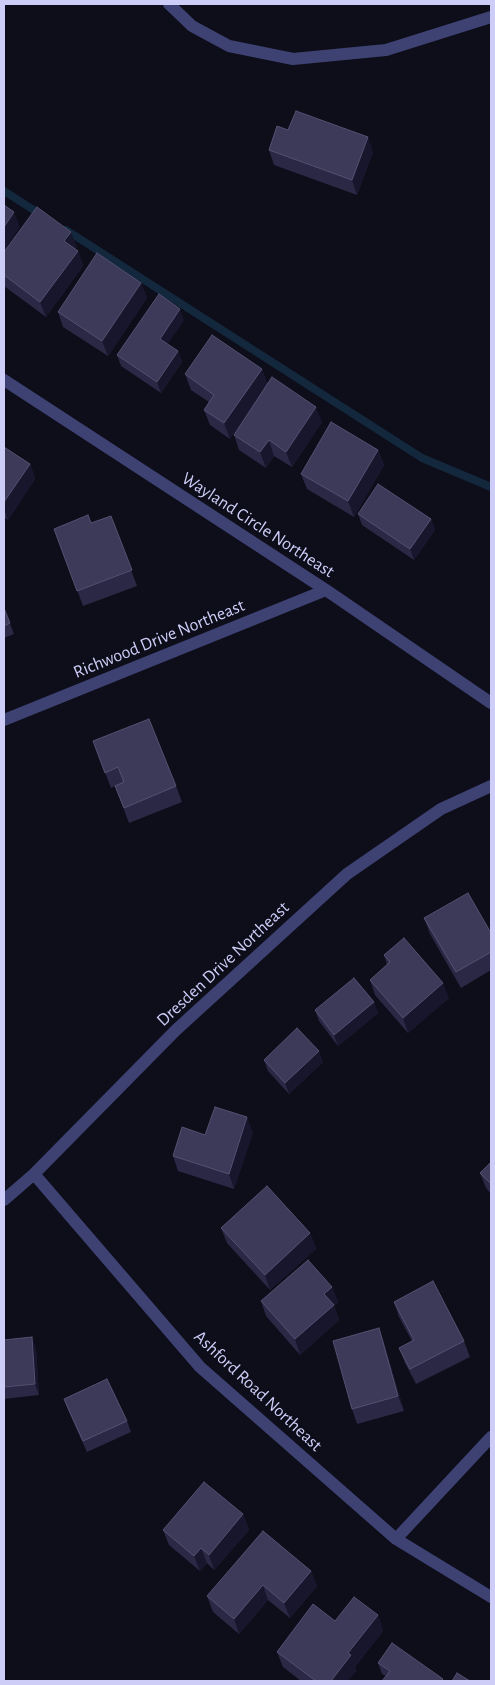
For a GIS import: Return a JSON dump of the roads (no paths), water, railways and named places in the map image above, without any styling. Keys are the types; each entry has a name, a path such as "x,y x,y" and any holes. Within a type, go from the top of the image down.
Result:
{"street":[{"path":"169,4 192,26 229,46 293,59 386,50 491,17"},
{"name":"Wayland Circle Northeast","path":"4,380 326,590 491,703"},
{"name":"Richwood Drive Northeast","path":"4,720 326,590"},
{"name":"Dresden Drive Northeast","path":"4,1200 34,1174 176,1030 347,874 441,809 491,786"},
{"name":"Ashford Road Northeast","path":"34,1174 200,1367 396,1539 491,1597"},
{"path":"396,1539 491,1437"}],"waterway":[{"path":"4,191 43,216"},
{"path":"66,230 422,458 491,487"}]}
